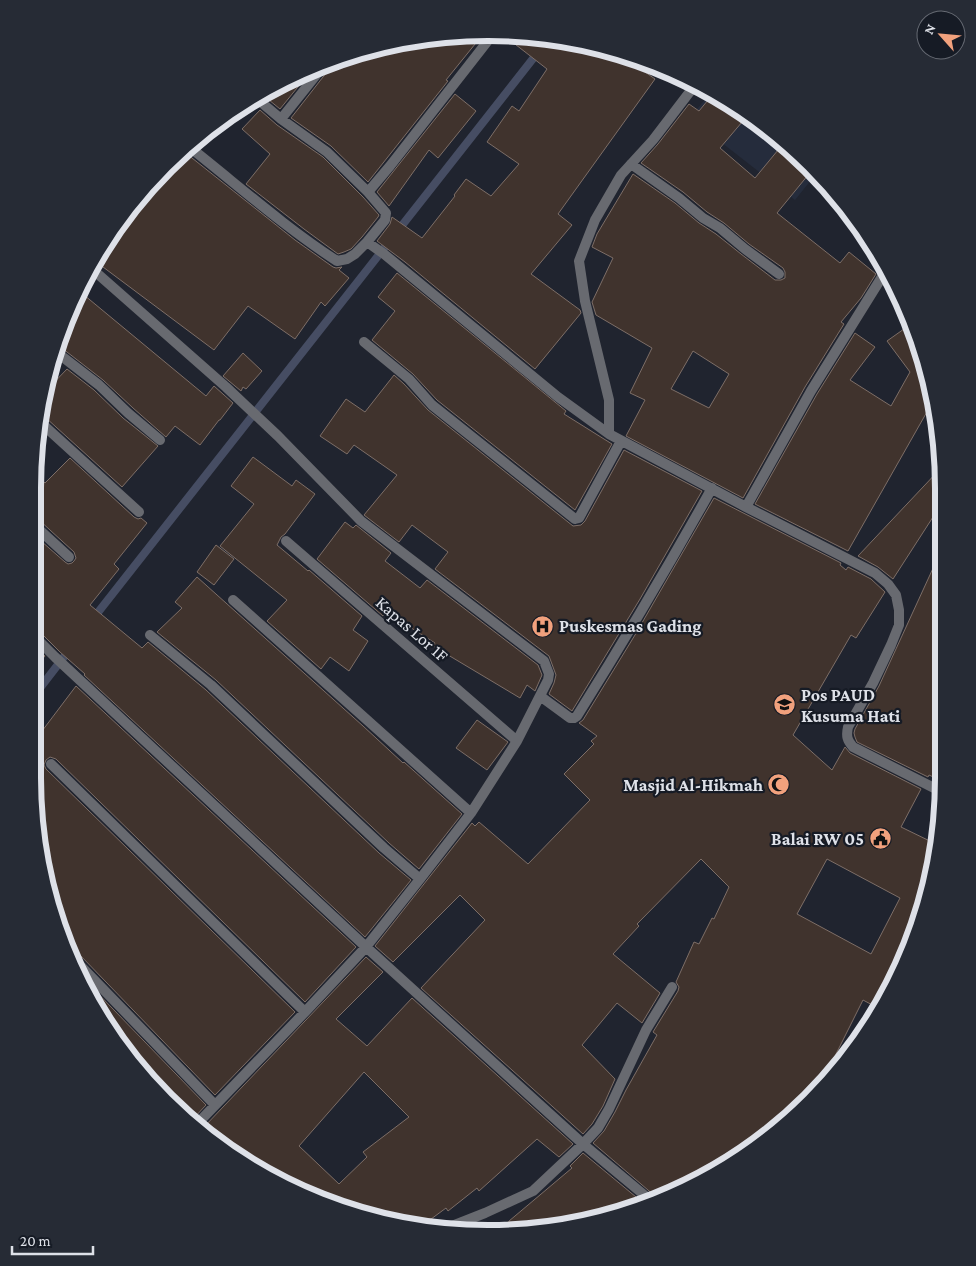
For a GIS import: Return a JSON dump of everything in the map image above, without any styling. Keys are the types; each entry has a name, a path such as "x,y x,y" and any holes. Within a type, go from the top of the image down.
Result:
{"street":[{"path":"368,192 488,41"},
{"path":"281,119 315,76"},
{"path":"609,434 609,400 584,301 579,261 595,220 622,174 653,140 691,90"},
{"path":"194,151 289,226 337,261 347,259 355,254 369,243 385,220 386,213 368,192 327,152 262,103"},
{"path":"631,164 679,198 703,218 720,228 779,274"},
{"path":"369,243 558,397 609,434 875,573 888,584 896,595 899,610 898,625 873,683 848,727 847,741 853,747 935,788"},
{"path":"97,273 226,386 361,521 544,661 549,674 548,680 517,741 472,813 420,880 366,947 201,1120"},
{"path":"746,507 812,391 882,277"},
{"path":"364,342 409,379 432,405 575,519 579,518 621,441"},
{"path":"61,356 99,385 160,440"},
{"path":"46,427 139,512"},
{"path":"540,696 570,718 577,716 605,672 712,488"},
{"path":"41,531 69,557"},
{"name":"Kapas Lor 1F","path":"286,541 517,741"},
{"path":"233,600 472,813"},
{"path":"150,635 210,685 420,880"},
{"path":"41,643 366,947 583,1144 646,1196"},
{"path":"51,764 305,1012"},
{"path":"84,969 215,1105"},
{"path":"458,1224 533,1191 598,1128 609,1109 646,1030 672,987"}],"shaded area":[{"path":"706,98 760,134 783,152 811,180 795,200 690,118"}],"building":[{"path":"477,41 368,182 331,146 291,118 328,71 372,56 401,50 430,45"},
{"path":"512,42 546,45 604,56 639,67 655,79 558,214 572,225 531,274 580,310 581,313 535,369 377,241 390,224 392,217 422,238 466,179 491,196 519,164 487,142 512,106 519,111 547,69"},
{"path":"302,82 280,109 269,100 290,87"},
{"path":"455,94 476,111 438,158 429,150 389,206 377,192"},
{"path":"708,100 742,122 720,148 755,178 779,149 783,152 808,176 777,213 840,263 849,252 876,274 861,298 841,322 844,324 805,387 743,498 626,436 645,400 630,393 652,348 596,315 592,302 613,258 592,247 597,234 633,174 675,203 775,280 785,278 783,268 683,192 641,163 689,104 699,111","holes":["693,351 729,374 709,408 671,389"]},
{"path":"260,110 277,125 323,157 379,215 351,249 338,254 246,184 270,154 242,129"},
{"path":"189,156 295,240 333,267 342,267 339,270 349,278 325,306 321,302 295,339 248,306 214,350 101,265 152,193"},
{"path":"397,273 566,411 564,414 612,444 575,510 437,400 413,374 372,340 395,311 378,297"},
{"path":"85,295 206,396 214,386 233,403 200,445 175,426 166,437 103,380 63,349"},
{"path":"905,328 920,372 928,411 848,551 755,504 817,394 855,333 875,347 850,380 891,406 910,372 887,341"},
{"path":"243,353 262,371 246,389 243,387 241,391 223,376"},
{"path":"67,369 158,446 122,487 47,419 54,383"},
{"path":"394,375 428,410 573,526 581,525 585,521 624,450 702,491 640,599 572,711 549,694 556,675 549,656 435,569 448,552 412,525 399,542 364,515 397,475 354,445 347,454 320,436 346,399 365,412"},
{"path":"253,457 292,486 296,480 315,494 281,537 277,545 362,616 353,630 368,641 349,671 330,657 321,669 267,621 287,600 220,546 254,504 231,486"},
{"path":"70,458 134,517 141,518 147,523 114,564 119,569 90,605 142,648 148,642 206,690 379,853 411,880 365,937 41,633 41,541 68,564 72,563 76,558 74,552 41,522 41,480 45,483"},
{"path":"935,475 935,518 933,517 893,579 878,567 858,556"},
{"path":"714,498 841,563 840,565 846,570 848,567 871,579 885,592 856,638 851,635 793,735 832,770 845,747 850,753 921,789 901,827 930,841 920,894 901,949 889,976 872,1005 863,1000 831,1064 804,1094 783,1114 736,1149 686,1179 652,1194 593,1143 604,1131 657,1035 653,1032 678,991 679,987 676,982 694,942 699,944 712,918 714,919 729,887 701,859 637,924 639,926 613,954 660,993 642,1023 617,1003 582,1045 615,1079 603,1106 592,1124 583,1134 421,988 485,920 460,895 393,962 375,946 472,823 475,826 479,822 528,864 590,800 564,774 594,744 591,741 597,736 579,723 583,720 635,635","holes":["827,859 900,898 871,954 797,914"]},
{"path":"345,522 353,528 356,525 391,553 385,561 420,588 427,580 538,665 542,675 535,691 527,685 520,698 433,646 435,643 386,612 383,616 317,559"},
{"path":"216,545 234,559 214,585 197,572"},
{"path":"935,564 935,778 929,775 928,777 857,742 854,733 855,729 879,686"},
{"path":"197,577 462,814 419,869 216,680 157,632 182,608 175,602"},
{"path":"41,652 45,656 41,661"},
{"path":"76,686 356,947 305,1002 56,759 50,757 46,760 44,765 46,769 295,1012 215,1095 77,953 56,894 45,836 42,807 41,732"},
{"path":"477,720 508,742 487,770 456,748"},
{"path":"366,957 383,972 336,1019 367,1046 412,998 573,1144 559,1157 537,1139 479,1191 477,1188 448,1211 446,1208 429,1221 372,1210 344,1201 290,1179 240,1149 206,1124","holes":["364,1072 409,1117 363,1152 367,1157 339,1184 299,1146"]},
{"path":"95,991 206,1105 196,1116 172,1094 134,1050"},
{"path":"583,1153 638,1199 604,1210 575,1216 546,1221 505,1224 572,1168 570,1166"}],"waterway":[{"path":"92,620 539,51"},
{"path":"41,687 70,649"}],"place":[{"name":"Puskesmas Gading","path":"543,626"},
{"name":"Pos PAUD Kusuma Hati","path":"785,705"},
{"name":"Masjid Al-Hikmah","path":"779,785"},
{"name":"Balai RW 05","path":"880,839"}]}
